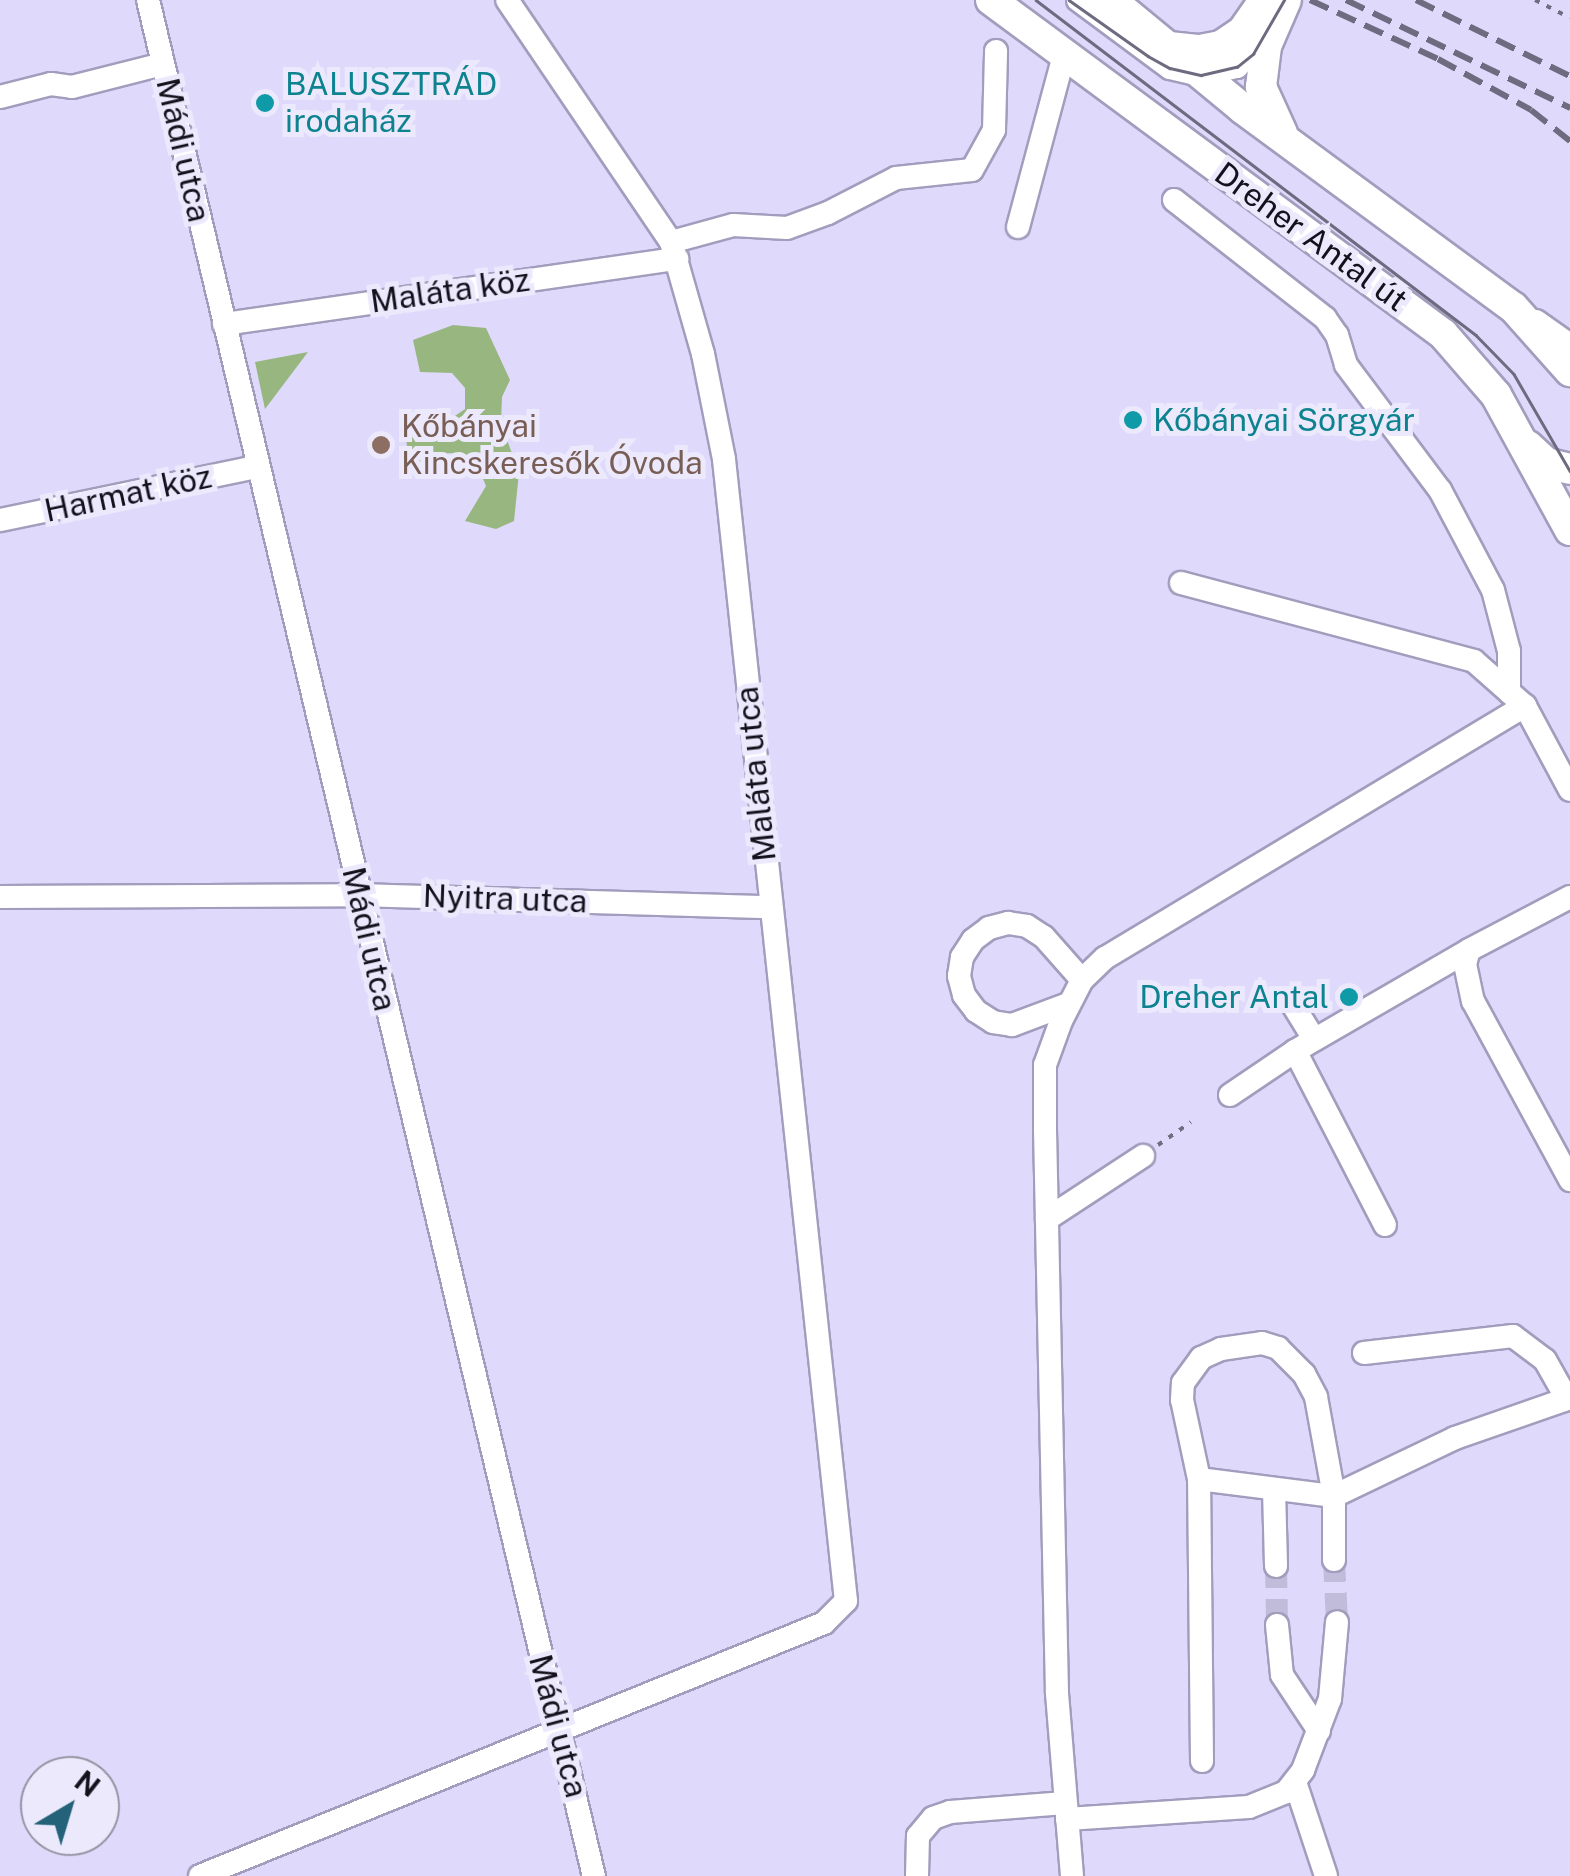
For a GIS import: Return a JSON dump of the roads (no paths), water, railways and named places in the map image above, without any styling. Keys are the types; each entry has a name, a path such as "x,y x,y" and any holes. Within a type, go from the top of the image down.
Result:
{"main road":[{"name":"Dreher Antal út","path":"992,0 1444,334 1496,396 1570,530"},
{"name":"Dreher Antal út","path":"1110,0 1155,46 1201,74 1289,144 1514,307 1570,370"},
{"path":"1155,46 1200,50 1221,46 1275,8"},
{"path":"1275,8 1261,87 1267,108 1289,144"},
{"path":"1522,440 1546,463 1570,469"}],"street":[{"name":"Mádi utca","path":"148,0 594,1876"},
{"name":"Maláta utca","path":"508,0 674,251 724,459 846,1601 824,1623 558,1734"},
{"path":"1078,0 1155,46"},
{"path":"1201,74 1237,67 1275,8"},
{"name":"Maláta köz","path":"224,324 674,251 733,225 787,228 828,213 896,178 972,170 994,130 996,50"},
{"path":"1018,227 1064,55"},
{"path":"0,97 51,84 72,87 163,64"},
{"path":"1174,200 1325,318 1337,335 1346,365 1440,490 1493,590 1510,651 1517,699"},
{"path":"1514,307 1570,345"},
{"name":"Harmat köz","path":"0,520 257,467"},
{"path":"1181,582 1474,660 1517,699 1570,790"},
{"path":"1072,1876 1057,1693 1045,1064 1068,1004 1082,980 1105,958 1517,699"},
{"name":"Nyitra utca","path":"0,896 358,895 769,906"},
{"path":"1230,1096 1304,1045 1570,897"},
{"path":"1068,1004 1012,1025 993,1022 976,1011 964,996 962,957 972,940 988,928 1027,926 1044,936 1082,980"},
{"path":"1469,950 1465,964 1473,1001 1570,1180"},
{"path":"1290,1000 1304,1045 1385,1225"},
{"path":"1047,1219 1143,1156"},
{"path":"1200,1479 1334,1496 1455,1438 1569,1399 1545,1360 1513,1336 1364,1353"},
{"path":"1202,1761 1200,1479 1182,1400 1183,1383 1201,1358 1262,1343 1294,1360 1316,1397 1334,1496 1334,1560"},
{"path":"1274,1489 1276,1566"},
{"path":"918,1876 918,1836 932,1818 950,1812 1249,1807 1275,1799 1295,1782 1319,1731 1335,1680 1337,1622"},
{"path":"1277,1626 1282,1675 1319,1731"},
{"path":"200,1876 558,1734"},
{"path":"1295,1782 1326,1876"}],"tunnel":[{"path":"1334,1560 1337,1622"},
{"path":"1276,1566 1277,1625"}],"tram line":[{"path":"1036,0 1476,335 1514,374 1570,471"},
{"path":"1069,0 1148,56 1170,68 1201,75 1237,67 1253,54 1284,0"}],"railway":[{"path":"1310,0 1438,59 1531,110 1570,141"},
{"path":"1346,0 1570,108"},
{"path":"1416,0 1570,76"}],"place":[{"name":"BALUSZTRÁD irodaház","path":"265,103"},
{"name":"Kőbányai Sörgyár","path":"1133,420"},
{"name":"Kőbányai Kincskeresők Óvoda","path":"381,445"},
{"name":"Dreher Antal","path":"1349,997"}]}
